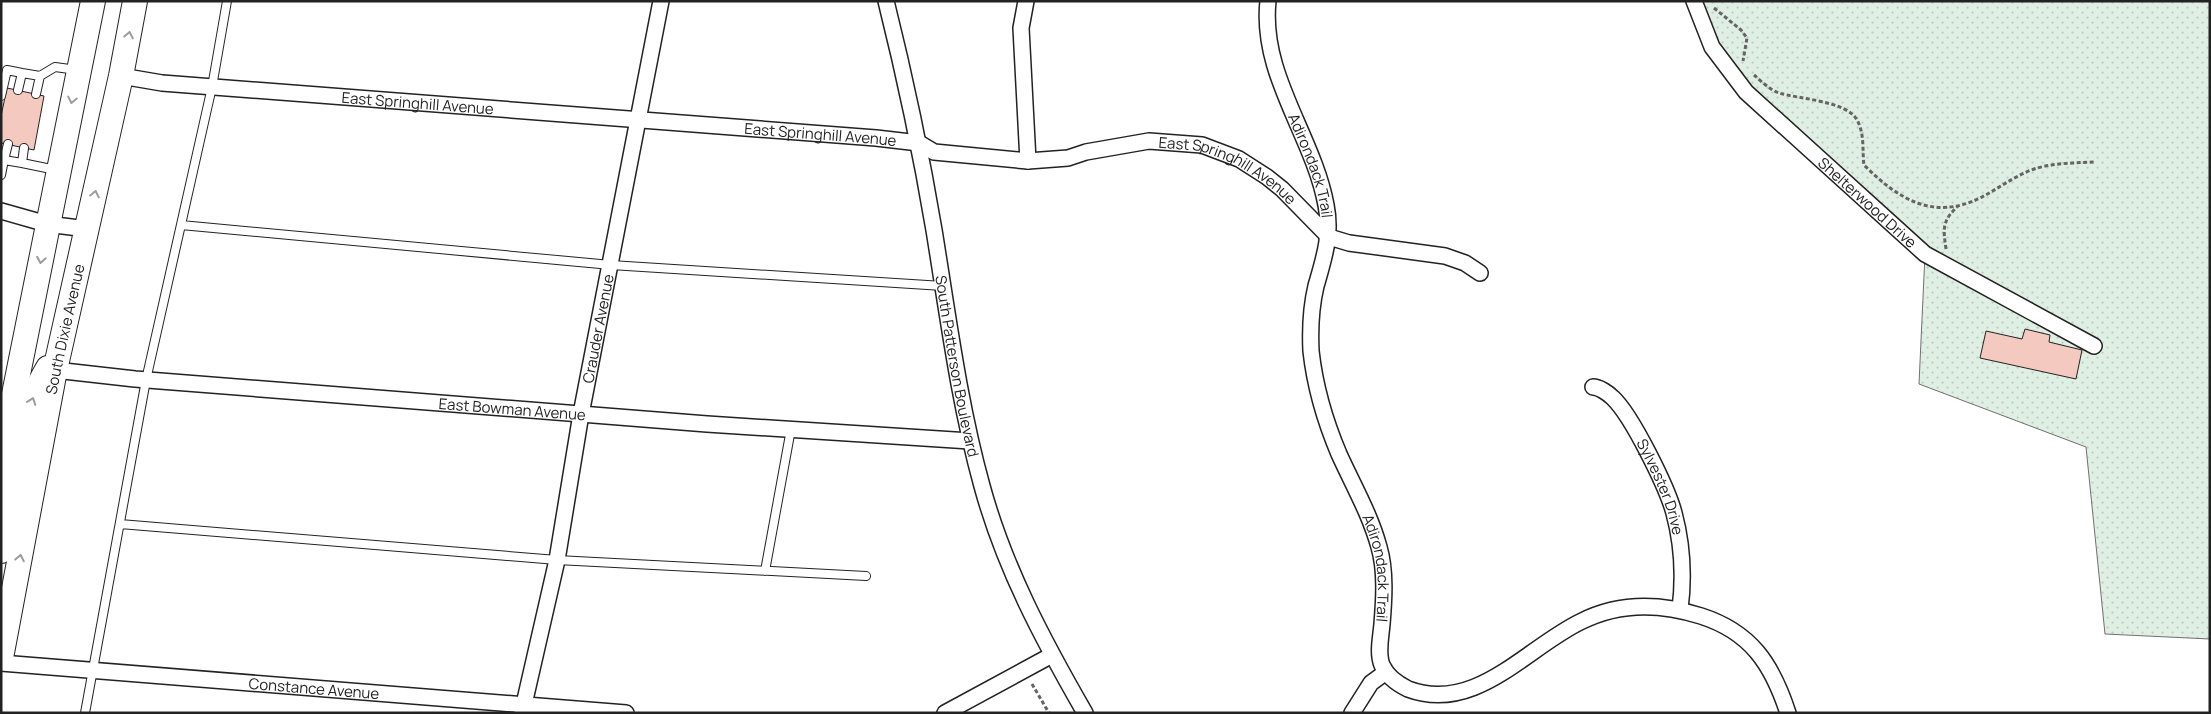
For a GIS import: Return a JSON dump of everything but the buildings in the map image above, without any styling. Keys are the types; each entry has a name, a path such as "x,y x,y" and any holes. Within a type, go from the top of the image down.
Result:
{"main road":[{"path":"1,459 93,1"},
{"name":"South Dixie Avenue","path":"1,658 55,370 121,76 135,1"},
{"path":"1,551 5,496 32,400 38,384 60,348"},
{"path":"1,585 9,618"}],"street":[{"name":"Crauder Avenue","path":"523,709 557,560 582,414 661,1"},
{"name":"South Patterson Boulevard","path":"886,1 919,143 970,441 996,531 1022,598 1085,713"},
{"path":"1026,1 1021,28 1028,161"},
{"name":"Adirondack Trail","path":"1268,1 1267,30 1272,58 1311,150 1326,202 1329,237 1316,288 1311,319 1314,375 1320,400 1339,453 1372,524 1381,551 1383,591 1380,655 1386,672"},
{"name":"Shelterwood Drive","path":"1694,1 1712,47 1746,92 1925,254 2094,346"},
{"name":"East Springhill Avenue","path":"121,76 162,83 919,143 934,152 1028,161 1068,158 1086,152 1149,141 1202,145 1239,159 1267,177 1282,189 1329,237"},
{"path":"1,211 47,224 87,229"},
{"path":"1329,237 1349,242 1445,256 1466,264 1480,273"},
{"name":"East Bowman Avenue","path":"55,370 146,380 582,414 970,441"},
{"name":"Sylvester Drive","path":"1593,387 1613,397 1634,429 1664,486 1674,512 1682,570 1680,609"},
{"path":"1352,713 1371,683 1386,672 1393,680 1409,690 1430,698 1463,697 1480,691 1498,680 1557,635 1599,613 1651,605 1680,609 1724,626 1748,642 1759,652 1775,677 1788,713"},
{"path":"945,713 1052,655"},
{"name":"Constance Avenue","path":"1,663 523,709 626,713"}],"lane":[{"path":"85,713 146,380 212,87 227,1"},
{"path":"1,96 7,70 40,76 55,67 79,71"},
{"path":"18,90 22,73"},
{"path":"36,94 40,76"},
{"path":"1,174 8,144"},
{"path":"22,163 24,148"},
{"path":"3,159 58,170"},
{"path":"181,225 610,265 943,286"},
{"path":"765,571 791,429"},
{"path":"120,524 557,560 866,576"}],"path":[{"path":"1711,6 1741,30 1747,38 1742,56 1743,63 1747,68"},
{"path":"1752,73 1777,92 1839,107 1852,113 1858,121 1862,136 1864,166 1878,179 1908,200 1927,207 1958,206 1978,199 2033,170 2052,164 2094,162"},
{"path":"1948,267 1944,233 1946,218 1958,206"},
{"path":"1024,670 1049,713"}],"green space":[{"path":"1694,1 2210,1 2210,639 2105,634 2086,447 1919,384 1925,254 1746,92"}]}
